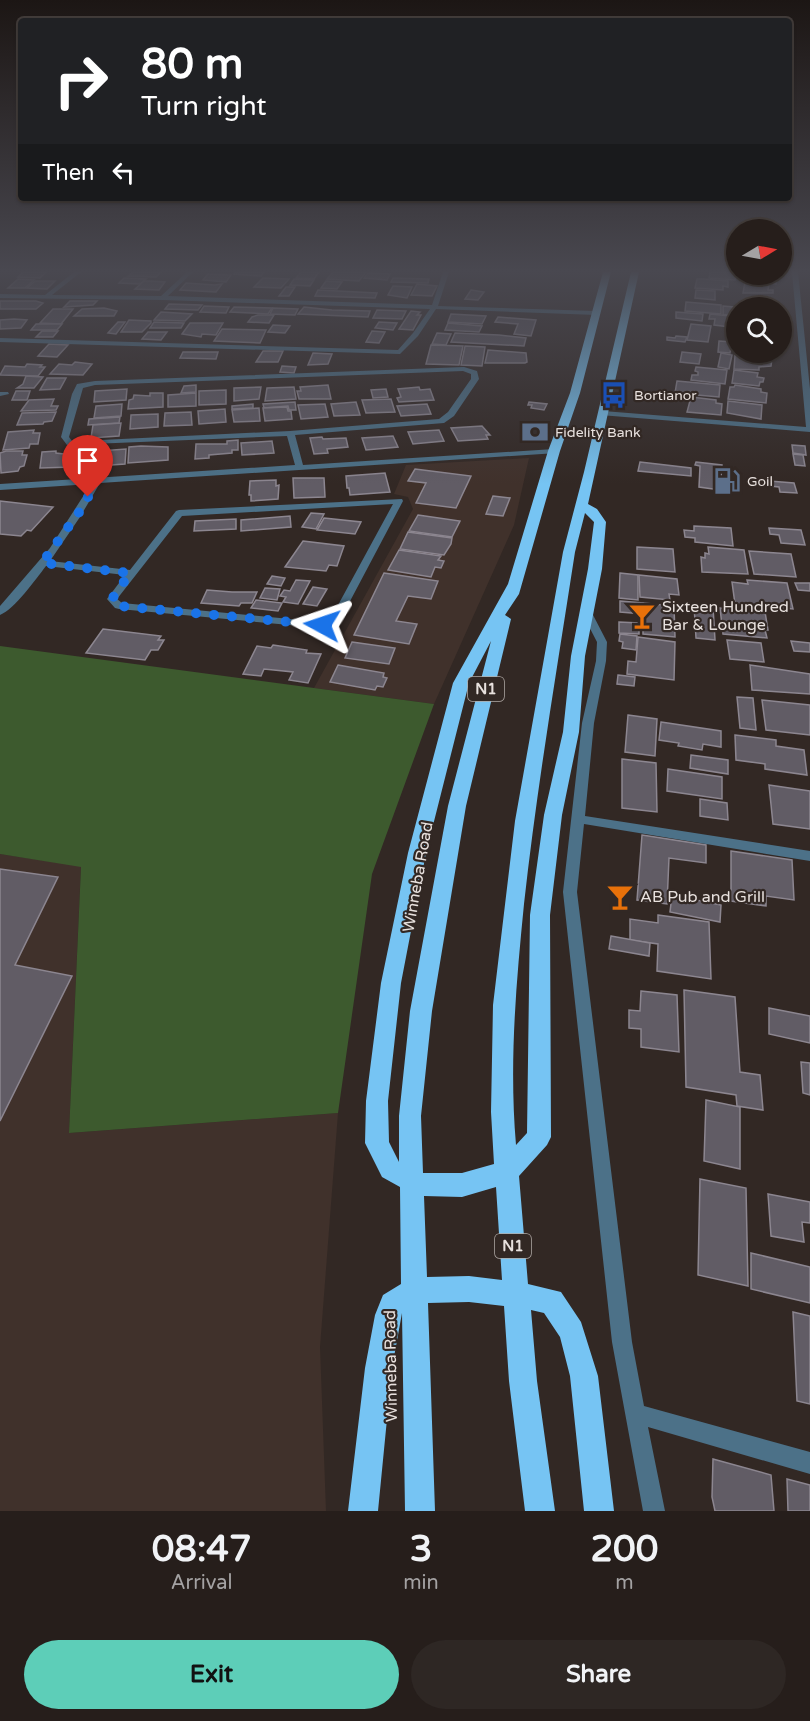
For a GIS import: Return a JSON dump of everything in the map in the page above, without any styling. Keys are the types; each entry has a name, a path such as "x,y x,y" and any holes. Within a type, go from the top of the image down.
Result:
{"highway":[{"name":"Winneba Road","path":"420,1511 410,1116 421,1011 457,806 499,636 554,451 575,393 588,343"},
{"name":"N1","path":"540,1511 523,1381 502,1112 503,1005 524,821 569,552 619,343"},
{"path":"515,584 461,683 417,853 391,983 377,1101 377,1143 390,1169 417,1184 462,1185 507,1172 538,1137 540,915 553,815 571,732 578,656 587,613 600,522 592,512 581,505"},
{"path":"363,1511 382,1337 391,1306 406,1295 420,1291 472,1289 552,1302 572,1331 584,1376 599,1511"}],"street":[{"path":"84,343 400,352 409,343"},
{"path":"603,413 810,428 802,343"},
{"path":"464,369 474,372 475,379 451,414 441,421 290,433 80,443 70,443 65,437 76,393 81,386 95,383 464,369"},
{"path":"290,433 300,468"},
{"path":"0,487 554,451"},
{"path":"0,612 42,563 80,511 96,482"},
{"path":"399,501 335,620 322,625 119,606 112,599 130,573 179,513 399,501"},
{"path":"42,563 130,573"},
{"path":"587,613 602,642 601,661 588,723 570,892 622,1342 654,1511"},
{"path":"578,819 810,856"},
{"path":"634,1413 810,1463"}],"shaded area":[{"path":"529,458 514,525 434,704 314,688 413,509 408,497 394,494 406,465"},
{"path":"0,854 81,866 69,1133 338,1113 320,1347 326,1511 0,1511"}],"green space":[{"path":"0,646 434,704 372,874 338,1113 69,1133 81,867 0,854"}],"building":[{"path":"433,343 447,343 446,345"},
{"path":"460,343 525,343 524,346"},
{"path":"719,343 726,343 726,353 718,352"},
{"path":"49,344 68,345 57,357 38,356"},
{"path":"431,345 463,346 459,365 426,364"},
{"path":"465,346 485,347 482,366 461,365"},
{"path":"488,350 526,353 527,362 485,363"},
{"path":"263,351 283,351 278,362 256,362"},
{"path":"183,352 218,352 216,359 180,358"},
{"path":"682,352 701,354 699,364 680,362"},
{"path":"313,353 332,354 328,364 308,365"},
{"path":"721,353 726,354 726,363 730,363 729,369 718,367"},
{"path":"75,362 92,364 83,375 50,374 59,364 72,365"},
{"path":"734,363 771,363 771,366 759,367 759,370 734,369"},
{"path":"27,364 45,367 38,376 0,375 5,366 25,367"},
{"path":"282,366 296,367 294,373 280,372"},
{"path":"696,367 727,370 725,384 691,380 692,375 698,375 695,371"},
{"path":"734,370 758,373 757,377 764,378 763,382 760,382 759,386 732,383"},
{"path":"26,376 43,377 34,388 17,388 23,384"},
{"path":"47,378 66,378 60,389 40,390"},
{"path":"677,381 720,385 719,397 675,393"},
{"path":"196,385 196,392 181,393 184,386"},
{"path":"328,385 331,399 299,399 297,391 301,391 300,387"},
{"path":"735,385 761,389 761,392 767,393 766,403 728,399 730,387"},
{"path":"261,387 259,399 234,401 234,388"},
{"path":"294,387 296,399 265,401 267,388"},
{"path":"419,387 420,390 430,389 434,400 399,402 397,398 401,397 398,389"},
{"path":"127,389 126,400 94,402 95,391"},
{"path":"386,389 388,397 373,398 371,390"},
{"path":"226,390 226,404 199,405 199,391"},
{"path":"16,391 30,391 27,400 12,400"},
{"path":"150,393 163,393 163,407 128,409 129,400 133,399 134,395 150,396"},
{"path":"196,393 196,406 168,407 168,395"},
{"path":"691,397 716,400 716,403 722,404 721,415 687,412"},
{"path":"54,399 51,406 58,406 56,410 21,411 29,400"},
{"path":"391,399 395,412 366,413 362,400"},
{"path":"728,401 762,405 761,419 727,413"},
{"path":"295,402 296,410 289,410 288,406 264,408 263,404"},
{"path":"356,402 360,415 334,416 331,404"},
{"path":"529,402 547,404 544,410 531,408 532,405 528,405"},
{"path":"122,404 121,416 94,418 96,406"},
{"path":"253,404 253,408 232,409 232,406"},
{"path":"325,404 328,417 301,419 298,405"},
{"path":"427,404 431,414 401,416 397,406"},
{"path":"287,407 288,411 291,411 292,419 265,421 263,408"},
{"path":"259,408 260,421 234,422 232,410"},
{"path":"225,409 226,422 199,424 198,411"},
{"path":"56,412 52,421 43,424 17,425 22,413"},
{"path":"191,412 192,425 164,426 165,413"},
{"path":"158,414 158,427 130,429 131,415"},
{"path":"120,417 119,423 88,425 89,419"},
{"path":"121,423 119,436 91,438 93,425"},
{"path":"482,426 490,435 486,435 488,439 458,441 451,428"},
{"path":"34,430 33,433 40,433 38,444 30,444 29,448 3,450 8,432"},
{"path":"439,430 444,441 413,444 408,432"},
{"path":"393,436 398,447 366,450 362,438"},
{"path":"322,437 323,439 346,438 348,447 327,449 328,453 314,454 310,438"},
{"path":"238,440 238,450 232,450 232,453 195,459 196,444 227,444 227,441"},
{"path":"272,441 274,453 242,455 241,443"},
{"path":"792,445 805,446 806,455 793,453"},
{"path":"129,447 168,447 168,460 128,463"},
{"path":"99,449 99,451 126,449 125,464 83,467 86,450"},
{"path":"23,451 22,455 27,455 24,466 18,471 1,473 0,453"},
{"path":"56,451 56,453 64,454 80,452 79,461 73,462 73,467 40,468 42,452"},
{"path":"793,454 803,455 805,466 795,465"},
{"path":"640,462 691,468 691,476 638,471"},
{"path":"696,462 722,465 720,490 699,487 700,466 695,465"},
{"path":"415,469 471,476 456,508 416,503 426,483 408,481"},
{"path":"385,473 390,492 350,495 346,476"},
{"path":"293,478 324,478 325,497 294,498"},
{"path":"276,480 276,486 279,485 278,499 251,501 250,481"},
{"path":"769,481 794,483 797,493 780,492 779,487 770,486"},
{"path":"493,496 510,498 503,516 486,514"},
{"path":"0,501 53,507 31,531 27,530 21,536 0,534"},
{"path":"311,513 324,514 316,529 302,527"},
{"path":"418,515 460,521 452,537 409,531"},
{"path":"290,516 291,527 241,531 241,520"},
{"path":"324,518 361,522 355,534 317,530"},
{"path":"236,519 236,529 194,531 195,521"},
{"path":"694,526 731,528 733,546 695,542 695,538 685,537 684,530 694,531"},
{"path":"769,528 801,530 805,545 781,543 779,535 770,534"},
{"path":"408,532 452,538 451,544 444,555 400,549"},
{"path":"303,541 344,546 337,566 329,565 326,571 285,567"},
{"path":"637,547 673,549 675,572 637,569"},
{"path":"708,547 744,550 748,574 702,572 701,557 705,558 705,553 709,554"},
{"path":"399,550 441,556 438,560 444,561 441,568 435,567 431,577 388,570"},
{"path":"749,551 791,554 796,577 754,574"},
{"path":"384,573 438,581 431,599 408,596 396,621 417,624 409,644 354,635"},
{"path":"620,573 638,575 638,600 619,598"},
{"path":"639,575 677,579 679,595 669,594 670,600 640,597"},
{"path":"272,576 285,578 281,586 267,584"},
{"path":"296,580 310,581 298,604 283,602 286,597 280,596 284,590 290,591"},
{"path":"747,580 787,583 793,609 735,604 732,582 748,584"},
{"path":"795,583 810,583 810,591 798,590"},
{"path":"313,587 327,589 317,606 303,604"},
{"path":"265,588 280,589 277,600 260,598"},
{"path":"207,590 257,592 252,603 241,603 239,606 201,603"},
{"path":"256,600 282,603 278,611 251,608"},
{"path":"620,601 643,603 643,614 620,612"},
{"path":"643,603 674,606 675,637 643,634"},
{"path":"694,605 713,607 715,640 696,638"},
{"path":"720,608 765,612 767,638 723,634"},
{"path":"619,622 639,623 639,634 619,633"},
{"path":"103,629 161,636 158,640 164,640 158,650 151,650 145,660 86,653"},
{"path":"620,634 637,636 636,650 622,648 623,642 619,641"},
{"path":"638,637 675,642 674,680 627,674 628,661 636,662"},
{"path":"727,640 761,643 764,662 730,659"},
{"path":"791,641 810,643 810,652 794,651"},
{"path":"352,642 395,648 389,664 345,658"},
{"path":"273,645 321,654 308,683 289,680 293,672 264,669 261,676 243,674 257,646 271,648"},
{"path":"338,665 384,673 383,677 387,678 383,687 377,686 375,690 330,682"},
{"path":"750,665 810,674 810,694 752,690"},
{"path":"618,675 635,677 634,686 617,684"},
{"path":"737,697 753,698 756,730 740,728"},
{"path":"762,700 810,705 810,735 766,730"},
{"path":"628,715 657,719 655,756 625,752"},
{"path":"661,722 721,731 721,747 703,744 702,750 659,740"},
{"path":"735,735 776,740 776,746 804,750 807,775 765,769 765,764 736,760"},
{"path":"691,755 728,760 728,774 690,768"},
{"path":"622,759 656,763 657,812 622,808"},
{"path":"668,769 722,777 722,799 667,791"},
{"path":"769,785 810,791 810,829 773,824"},
{"path":"700,799 727,803 728,820 700,816"},
{"path":"642,835 706,845 706,863 669,858 667,904 637,900"},
{"path":"731,851 792,860 794,900 766,896 766,906 731,901"},
{"path":"0,869 58,877 15,965 72,976 0,1121"},
{"path":"672,895 721,905 720,922 670,912"},
{"path":"658,915 709,922 711,979 657,971 658,944 630,940 630,919 658,923"},
{"path":"611,936 650,943 649,956 609,949"},
{"path":"684,990 735,997 740,1072 760,1075 763,1110 737,1106 736,1095 686,1087"},
{"path":"641,991 677,995 679,1052 641,1047 641,1029 629,1028 629,1010 640,1011"},
{"path":"769,1008 810,1016 810,1043 769,1034"},
{"path":"801,1062 810,1063 810,1095 803,1093"},
{"path":"706,1100 740,1107 740,1169 704,1161"},
{"path":"700,1179 746,1188 748,1286 698,1275"},
{"path":"768,1194 810,1202 810,1223 802,1222 804,1242 771,1236"},
{"path":"751,1253 810,1267 810,1303 751,1289"},
{"path":"793,1312 810,1316 810,1404 797,1401"},
{"path":"713,1459 771,1475 774,1511 715,1511 712,1497"},
{"path":"787,1479 810,1485 810,1511 788,1511"}],"place":[{"name":"Bortianor","path":"614,395"},
{"name":"Fidelity Bank","path":"535,432"},
{"name":"Goil","path":"727,481"},
{"name":"Sixteen Hundred Bar & Lounge","path":"642,616"},
{"name":"AB Pub and Grill","path":"620,897"}],"route":[{"path":"88,497 42,563 130,573 112,599 119,606 322,625"}]}
